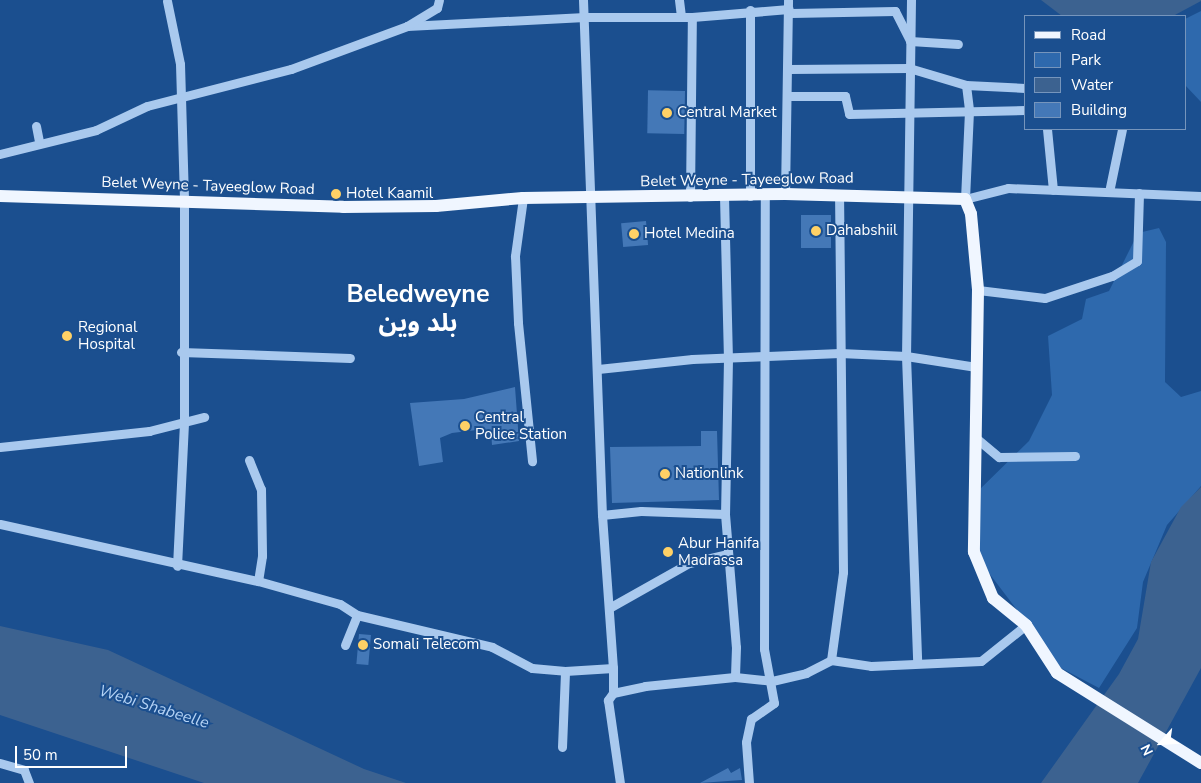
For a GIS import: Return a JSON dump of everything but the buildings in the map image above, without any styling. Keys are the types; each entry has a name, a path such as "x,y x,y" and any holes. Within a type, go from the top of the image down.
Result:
{"main road":[{"name":"Belet Weyne - Tayeeglow Road","path":"0,196 184,200 343,207 436,206 523,198 593,199 766,196 785,194 839,194 965,200"},
{"path":"965,200 971,214 978,290 974,552 993,598 1026,625 1057,673 1080,684 1165,743 1201,763"}],"street":[{"path":"0,154 39,142 96,130 147,106 182,99 292,69 407,26 437,8 439,0"},
{"path":"583,0 593,199 602,515 613,668 613,693 608,700 620,783"},
{"path":"679,0 681,16"},
{"path":"911,0 906,356 917,663"},
{"path":"167,1 180,64 184,200 181,352 184,423 177,566"},
{"path":"407,26 585,17 692,17 789,7 895,11 910,41"},
{"path":"785,194 789,7"},
{"path":"750,10 750,196"},
{"path":"690,197 692,17"},
{"path":"910,41 958,44"},
{"path":"788,69 909,68 966,85 1024,88"},
{"path":"966,85 969,112 965,200 1008,188 1201,196"},
{"path":"788,96 845,96 849,114 1024,110"},
{"path":"36,126 39,142"},
{"path":"1047,130 1053,190"},
{"path":"1109,192 1122,130"},
{"path":"978,290 1045,298 1112,276 1137,260 1139,193"},
{"path":"831,660 843,572 839,194"},
{"path":"724,196 728,360 725,514 735,677"},
{"path":"749,783 746,742 751,719 774,703 772,681 764,649 766,196"},
{"path":"523,198 515,256 518,322 532,462"},
{"path":"181,352 350,358"},
{"path":"598,369 692,359 728,360 840,353 906,356 976,367"},
{"path":"0,447 149,431 204,418"},
{"path":"976,438 999,456 1075,456"},
{"path":"249,460 261,489 262,556 258,581"},
{"path":"602,515 641,511 725,514"},
{"path":"0,524 177,566 258,581 340,604 357,615 492,647 532,668 565,671 613,668"},
{"path":"609,608 689,563 728,554"},
{"path":"345,645 357,615"},
{"path":"613,693 645,686 735,677 772,681 801,675 831,660 871,666 980,661 1026,625"},
{"path":"562,747 565,671"},
{"path":"0,763 24,770 29,783"}],"green space":[{"path":"1201,11 1201,102 1186,86 1186,18"},
{"path":"1159,228 1166,242 1165,382 1181,397 1201,391 1201,486 1167,525 1143,582 1137,628 1099,688 1061,668 976,556 976,493 1029,441 1052,395 1048,336 1082,319 1086,299 1109,291 1138,233"}],"water":[{"path":"1041,0 1201,0 1175,15 1061,15"},
{"path":"1201,487 1201,668 1138,783 1041,783 1119,674 1138,639 1151,562 1181,507"},
{"name":"Webi Shabeelle","path":"0,626 108,650 364,769 406,783 204,783 0,715"}],"place":[{"name":"Central Market","path":"667,113"},
{"name":"Hotel Kaamil","path":"336,194"},
{"name":"Dahabshiil","path":"816,231"},
{"name":"Hotel Medina","path":"634,234"},
{"name":"Regional Hospital","path":"67,336"},
{"name":"Central Police Station","path":"465,426"},
{"name":"Nationlink","path":"665,474"},
{"name":"Abur Hanifa Madrassa","path":"668,552"},
{"name":"Somali Telecom","path":"363,645"}],"district":[{"name":"Beledweyne بلد وين","path":"418,310"}]}
